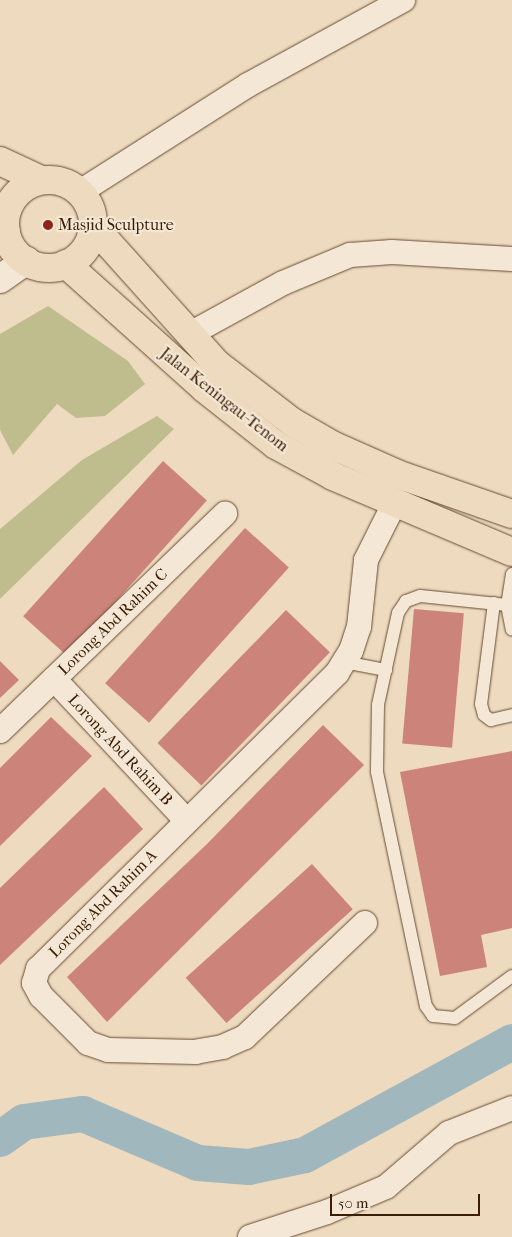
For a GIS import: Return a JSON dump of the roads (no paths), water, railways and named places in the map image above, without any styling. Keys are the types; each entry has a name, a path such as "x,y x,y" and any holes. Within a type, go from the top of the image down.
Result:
{"main road":[{"path":"0,160 41,180 68,184 80,192 92,214 93,226 85,249 66,264 46,268 26,261 9,244 2,233 5,218 17,193 41,180"},
{"name":"Jalan Keningau-Tenom","path":"93,226 190,334 256,398 332,446 397,474 512,514"},
{"name":"Jalan Keningau-Tenom","path":"66,264 204,388 276,445 333,476 512,552"}],"street":[{"path":"80,192 248,84 403,0"},
{"path":"190,334 283,283 350,255 392,252 512,259"},
{"path":"0,279 26,261"},
{"name":"Lorong Abd Rahim A","path":"364,924 245,1037 223,1047 196,1052 108,1050 88,1043 41,996 34,983 38,969 344,662 359,627 362,573 395,502"},
{"name":"Lorong Abd Rahim C","path":"0,731 226,514"},
{"name":"Lorong Abd Rahim B","path":"54,679 186,820"},
{"path":"250,1237 386,1187 449,1132 512,1108"}],"lane":[{"path":"512,574 501,604 481,704 484,715 491,720 512,715"},
{"path":"501,604 420,596 406,601 398,613 378,705 378,787 426,1006 433,1016 455,1018 512,976"},
{"path":"501,604 512,630"},
{"path":"344,662 386,670"}],"waterway":[{"path":"0,1139 24,1122 83,1114 198,1163 249,1167 305,1155 512,1042"}],"place":[{"name":"Masjid Sculpture","path":"48,225"}]}
